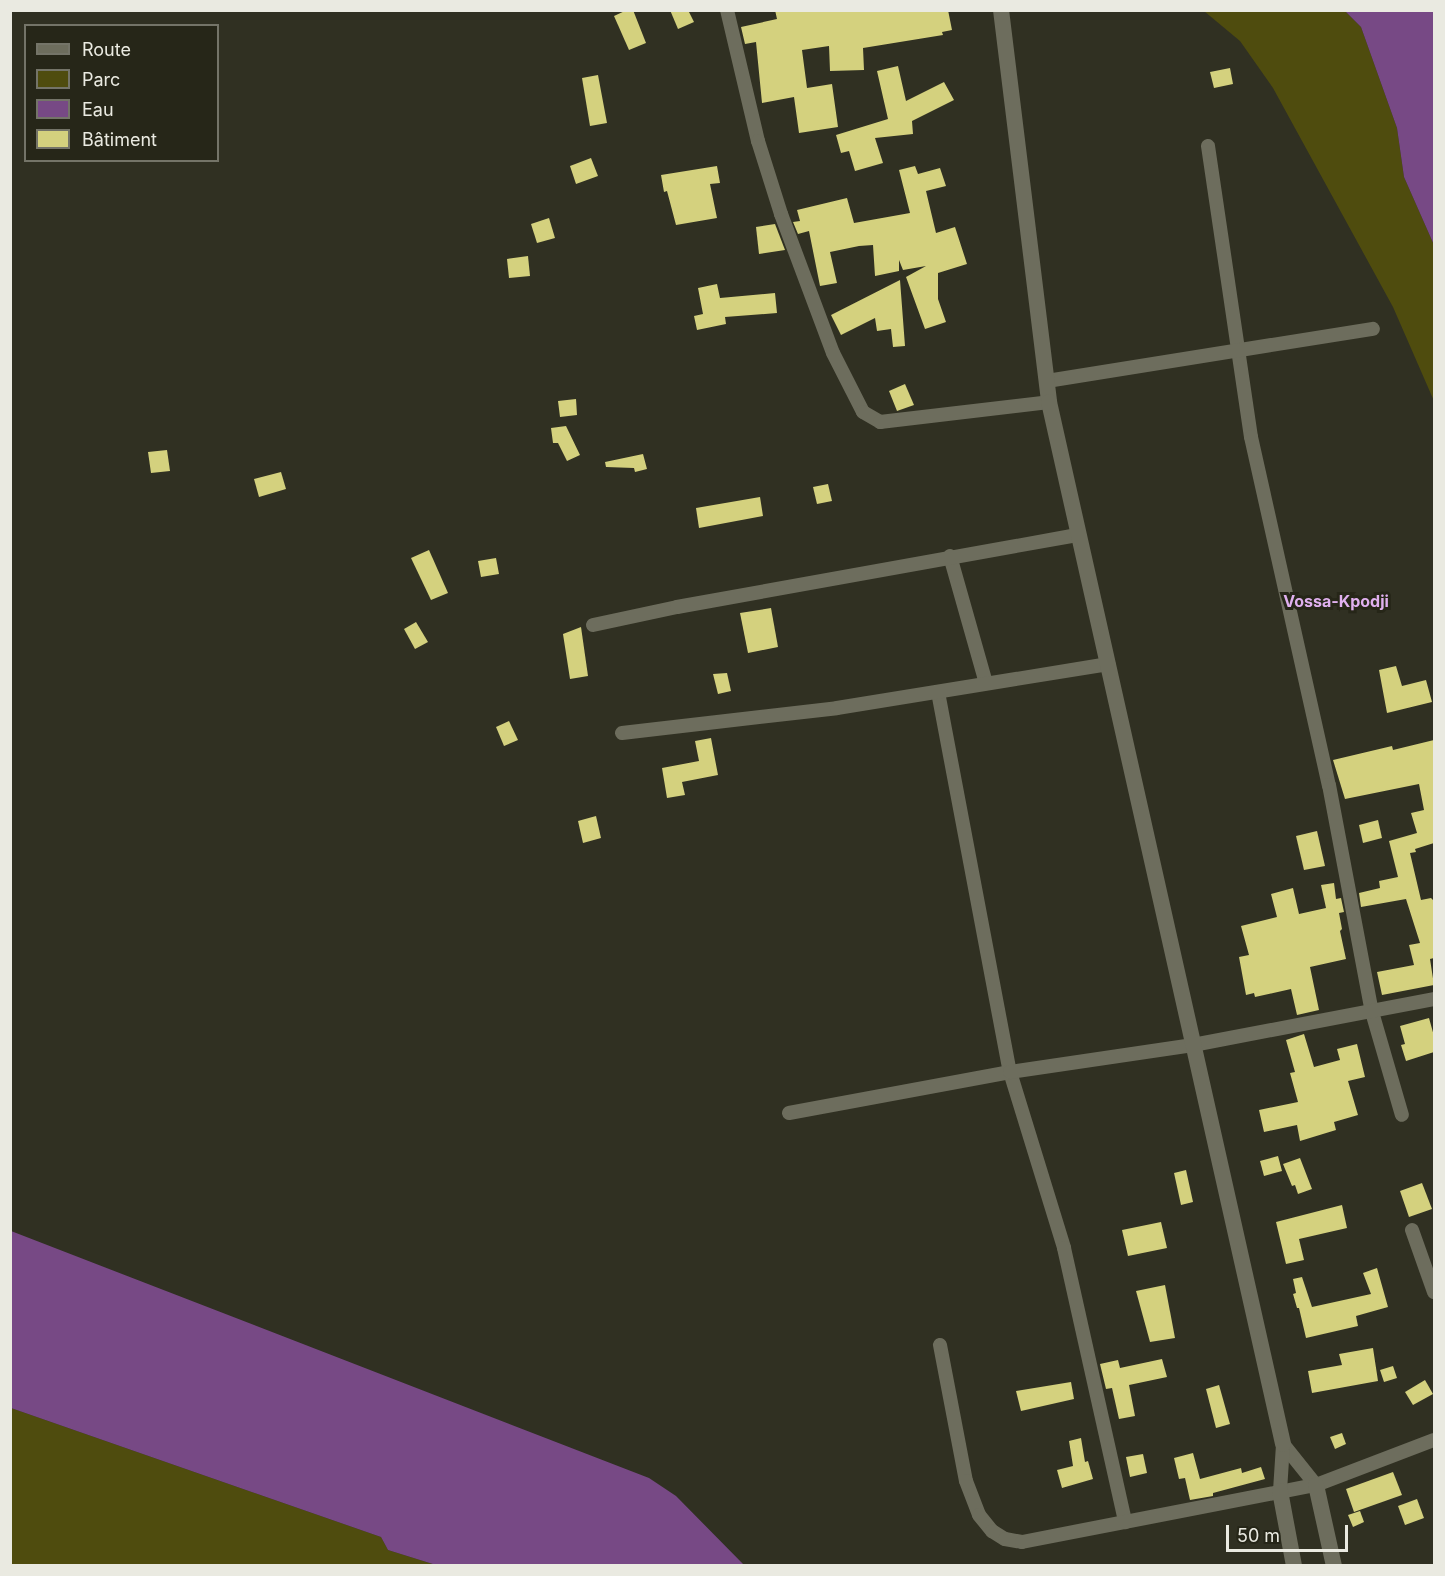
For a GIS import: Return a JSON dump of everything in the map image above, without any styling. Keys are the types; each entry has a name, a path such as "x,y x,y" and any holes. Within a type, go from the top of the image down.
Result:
{"street":[{"path":"727,10 758,141 781,214 833,353 863,412 880,422 1049,402"},
{"path":"1000,10 1049,402 1283,1444 1280,1491 1294,1566"},
{"path":"1208,146 1251,437 1329,785 1372,1012 1402,1115"},
{"path":"1047,381 1373,329"},
{"path":"593,625 950,556 1079,535"},
{"path":"950,556 986,683"},
{"path":"622,733 837,708 1108,664"},
{"path":"938,692 1010,1072 1064,1248 1125,1522"},
{"path":"789,1113 1010,1072 1193,1045 1434,999"},
{"path":"1412,1230 1434,1292"},
{"path":"940,1346 966,1481 979,1515 992,1531 1005,1539 1022,1542 1316,1485 1434,1440"},
{"path":"1283,1444 1316,1485 1334,1566"}],"green space":[{"path":"1204,11 1345,11 1361,27 1397,128 1404,177 1434,245 1434,401 1393,307 1273,88 1240,41"},
{"path":"11,1408 381,1537 388,1550 436,1565 11,1566"}],"water":[{"path":"1345,11 1434,11 1434,245 1404,177 1397,128 1361,27"},
{"path":"11,1231 649,1478 676,1496 744,1565 436,1565 388,1550 381,1537 11,1408"}],"building":[{"path":"627,10 633,10 646,43 629,50 614,16"},
{"path":"670,10 688,10 694,22 678,29"},
{"path":"775,10 948,10 952,30 942,32 943,35 863,48 864,70 830,71 829,46 802,50 807,88 832,84 838,127 799,133 794,97 762,103 756,42 745,44 741,27 777,19"},
{"path":"898,66 906,101 944,82 954,100 912,121 913,134 875,138 883,163 855,171 849,151 841,153 836,135 888,119 877,71"},
{"path":"1230,68 1233,84 1214,88 1210,72"},
{"path":"598,75 607,123 590,126 582,78"},
{"path":"591,158 598,176 576,184 570,166"},
{"path":"717,166 720,183 710,184 717,218 676,225 667,191 664,192 661,175"},
{"path":"915,166 918,174 940,168 946,186 926,191 936,233 955,227 967,264 938,273 938,299 946,322 925,329 906,277 926,266 903,270 899,260 899,271 875,276 873,245 859,246 830,252 837,283 820,286 809,231 798,234 793,222 800,221 797,210 847,198 854,223 910,213 899,170"},
{"path":"549,218 555,238 537,243 531,224"},
{"path":"775,224 785,250 759,254 756,227"},
{"path":"528,256 530,276 509,278 507,259"},
{"path":"900,280 905,346 893,347 891,329 877,331 875,318 841,335 831,315"},
{"path":"717,284 720,298 775,293 777,313 725,317 726,324 697,330 694,316 703,314 698,288"},
{"path":"905,384 914,405 897,411 889,391"},
{"path":"576,399 577,415 560,417 558,401"},
{"path":"566,426 580,455 567,461 558,443 553,443 551,428"},
{"path":"167,450 170,471 151,473 148,452"},
{"path":"643,454 647,469 635,472 634,468 606,467 605,462"},
{"path":"281,472 286,489 259,497 254,479"},
{"path":"828,484 832,501 817,504 813,487"},
{"path":"760,497 763,516 699,528 696,508"},
{"path":"429,550 448,593 431,600 411,558"},
{"path":"496,558 499,574 481,577 478,561"},
{"path":"771,608 778,647 748,653 740,613"},
{"path":"416,622 428,642 415,649 404,629"},
{"path":"581,627 588,676 570,679 563,634"},
{"path":"1396,666 1402,686 1426,680 1432,702 1387,713 1379,670"},
{"path":"727,673 731,691 718,694 713,674"},
{"path":"509,721 518,740 504,746 496,727"},
{"path":"711,738 718,775 682,782 685,795 667,798 662,768 699,761 695,741"},
{"path":"1434,740 1434,843 1410,853 1421,900 1431,898 1434,901 1434,958 1430,959 1434,985 1382,995 1377,972 1414,965 1409,945 1420,943 1406,899 1361,907 1359,893 1380,888 1379,881 1398,877 1389,841 1417,833 1411,813 1424,810 1419,784 1345,799 1333,760 1392,746 1393,750"},
{"path":"596,816 601,838 583,843 578,821"},
{"path":"1378,820 1382,838 1363,843 1359,825"},
{"path":"1317,831 1325,866 1304,870 1296,836"},
{"path":"1334,883 1336,899 1341,898 1344,912 1339,913 1346,959 1310,967 1319,1010 1297,1015 1291,989 1255,997 1254,993 1246,995 1239,957 1249,955 1241,926 1277,917 1271,894 1293,888 1299,914 1326,908 1321,885"},
{"path":"1429,1018 1434,1036 1434,1052 1406,1061 1401,1045 1405,1044 1400,1026"},
{"path":"1304,1034 1314,1067 1340,1060 1337,1049 1357,1044 1365,1077 1348,1081 1358,1115 1334,1122 1336,1130 1300,1141 1297,1125 1264,1132 1259,1110 1298,1102 1290,1073 1295,1072 1286,1040"},
{"path":"1278,1156 1282,1171 1264,1176 1260,1161"},
{"path":"1300,1158 1312,1189 1298,1194 1283,1164"},
{"path":"1186,1170 1193,1202 1181,1205 1174,1173"},
{"path":"1422,1183 1432,1209 1409,1217 1400,1191"},
{"path":"1342,1205 1347,1228 1299,1239 1304,1260 1286,1264 1276,1222"},
{"path":"1161,1222 1167,1248 1128,1256 1122,1230"},
{"path":"1377,1268 1388,1307 1356,1316 1358,1326 1306,1338 1293,1294 1296,1293 1293,1279 1302,1277 1312,1307 1371,1294 1363,1273"},
{"path":"1165,1285 1175,1338 1150,1342 1136,1291"},
{"path":"1373,1348 1378,1381 1312,1393 1308,1371 1342,1365 1339,1354"},
{"path":"1162,1359 1167,1377 1129,1385 1135,1416 1119,1419 1112,1388 1106,1389 1100,1364 1118,1360 1120,1368"},
{"path":"1393,1366 1397,1378 1384,1382 1380,1370"},
{"path":"1425,1380 1433,1394 1413,1405 1405,1392"},
{"path":"1071,1382 1074,1399 1021,1411 1016,1391"},
{"path":"1219,1385 1230,1424 1216,1428 1206,1389"},
{"path":"1342,1433 1346,1444 1335,1449 1330,1437"},
{"path":"1081,1438 1085,1462 1088,1461 1093,1479 1062,1488 1057,1470 1073,1466 1069,1441"},
{"path":"1193,1453 1200,1479 1241,1468 1242,1473 1261,1467 1265,1479 1213,1493 1213,1496 1190,1500 1185,1478 1179,1479 1174,1458"},
{"path":"1143,1454 1147,1473 1130,1477 1126,1457"},
{"path":"1393,1472 1402,1495 1354,1512 1346,1489"},
{"path":"1417,1499 1424,1518 1405,1525 1398,1506"},
{"path":"1360,1511 1364,1522 1353,1527 1348,1515"}],"district":[{"name":"Vossa-Kpodji","path":"1336,601"}]}
